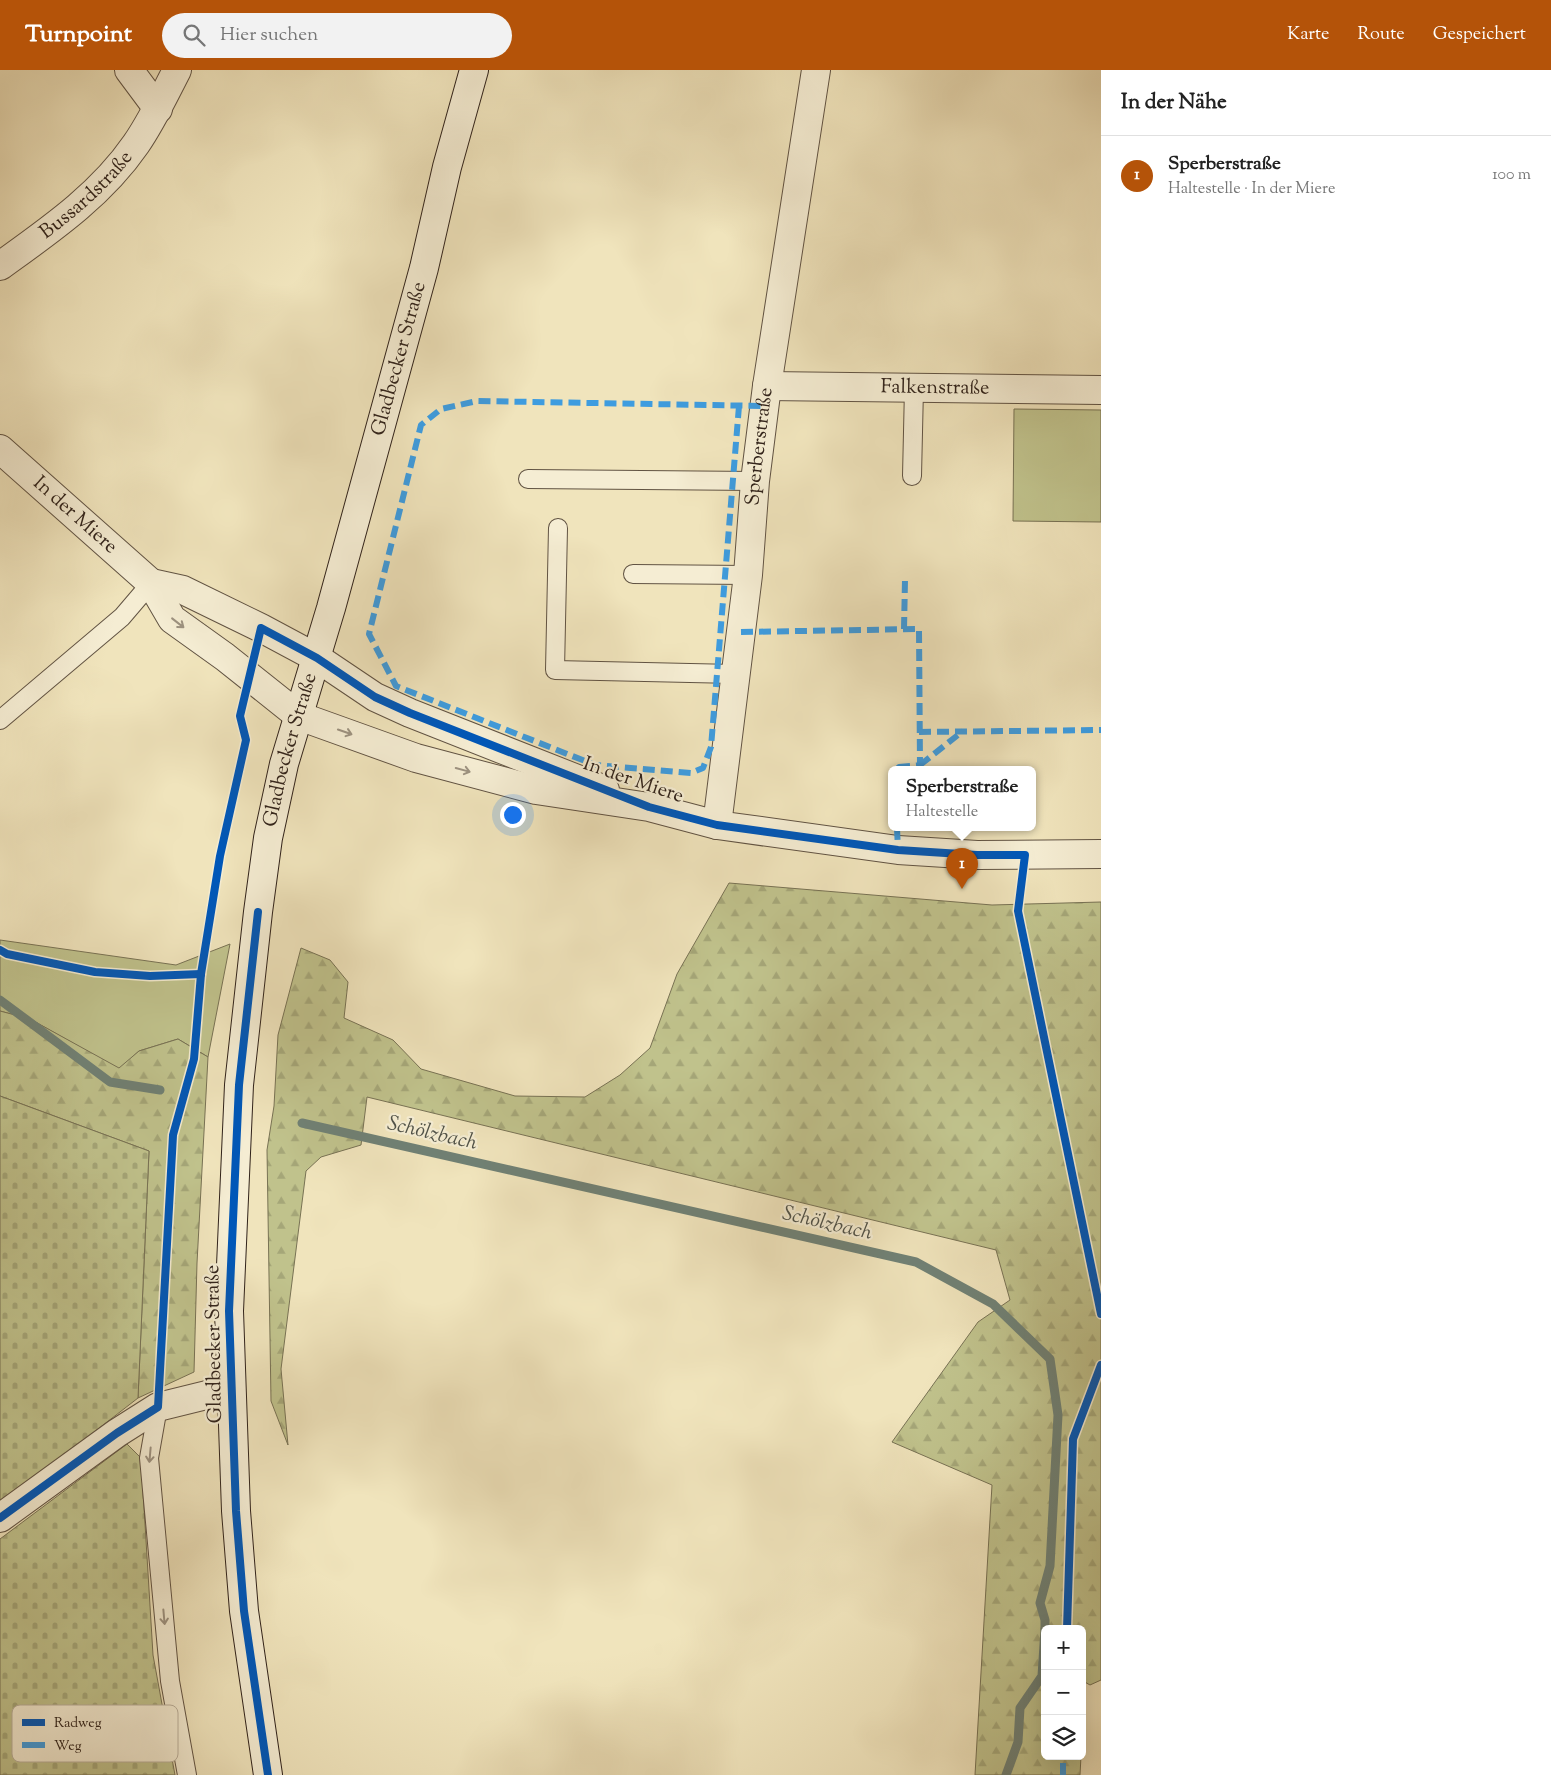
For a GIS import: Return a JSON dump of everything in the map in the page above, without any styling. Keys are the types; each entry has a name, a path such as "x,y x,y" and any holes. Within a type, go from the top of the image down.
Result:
{"street":[{"path":"129,70 158,109"},
{"name":"Bussardstraße","path":"0,266 65,219 108,179 136,144 158,109 177,70"},
{"name":"Gladbecker Straße","path":"268,1775 244,1611 236,1511 229,1311 239,1085 268,838 284,764 317,658 424,268 447,167 474,70"},
{"name":"Sperberstraße","path":"716,825 748,575 755,481 767,386 816,70"},
{"name":"Falkenstraße","path":"767,386 1101,390"},
{"name":"In der Miere","path":"0,448 151,583 172,619 225,657 299,716 416,758 536,790 649,807"},
{"name":"In der Miere","path":"151,583 183,590 317,658 375,697 410,713 649,807 716,825 898,850 977,855 1101,854"},
{"name":"Gladbecker Straße","path":"0,1518 117,1433 158,1407 231,1389"}],"lane":[{"path":"912,476 914,388"},
{"path":"528,479 755,481"},
{"path":"558,528 555,670 736,674"},
{"path":"633,574 748,575"},
{"path":"0,720 122,617 151,583"},
{"path":"158,1407 149,1458 170,1681 174,1705"},
{"path":"178,1725 187,1775"}],"green space":[{"path":"1014,409 1101,410 1101,522 1013,521"},
{"path":"729,883 992,905 1101,902 1101,1680 1090,1685 1086,1683 1086,1625 1041,1625 1041,1760 1081,1760 1080,1775 975,1775 992,1485 892,1442 978,1322 1010,1300 996,1250 367,1097 361,1145 321,1157 306,1171 281,1369 288,1445 271,1401 267,1150 274,1106 278,1035 301,948 330,960 348,982 344,1018 393,1040 421,1069 515,1096 585,1097 620,1075 650,1048 677,974"},
{"path":"0,940 176,965 230,944 208,1057 178,1039 139,1051 119,1069 30,1019 0,1011"},
{"path":"0,1011 30,1019 119,1068 139,1051 178,1039 208,1057 197,1263 194,1372 138,1398 149,1151 0,1096"},
{"path":"0,1096 149,1151 138,1398 0,1505"},
{"path":"127,1444 141,1458 153,1655 162,1705 12,1705 12,1762 173,1762 175,1775 0,1775 0,1539"}],"waterway":[{"name":"Schölzbach","path":"0,1000 110,1082 160,1090"},
{"name":"Schölzbach","path":"302,1123 916,1262 993,1304 1050,1359 1058,1415 1050,1566 1040,1603 1045,1625"},
{"name":"Schölzbach","path":"1006,1775 1018,1742 1020,1708 1042,1676 1042,1670"}],"marked path":[{"path":"739,406 711,747 703,768 691,773 595,765 396,686 369,634 421,425 441,409 477,401 765,406"},
{"path":"904,629 905,580"},
{"path":"741,632 919,629 920,765 910,766"},
{"path":"919,732 1101,730"},
{"path":"920,765 963,731"},
{"path":"897,831 898,850"},
{"path":"1063,1760 1063,1775"}],"cycle path":[{"path":"0,1518 117,1433 158,1407 173,1135 194,1059 201,974 220,856 246,740 240,716 261,628 317,658 375,697 410,713 649,807 717,825 898,850 977,855 1025,855 1018,911 1101,1314"},
{"path":"258,912 239,1085 229,1311 236,1511 244,1611 268,1775"},
{"path":"0,950 7,954 95,972 150,976 201,974"},
{"path":"1067,1625 1073,1439 1101,1365"}],"place":[{"name":"Sperberstraße","path":"962,889"}]}
